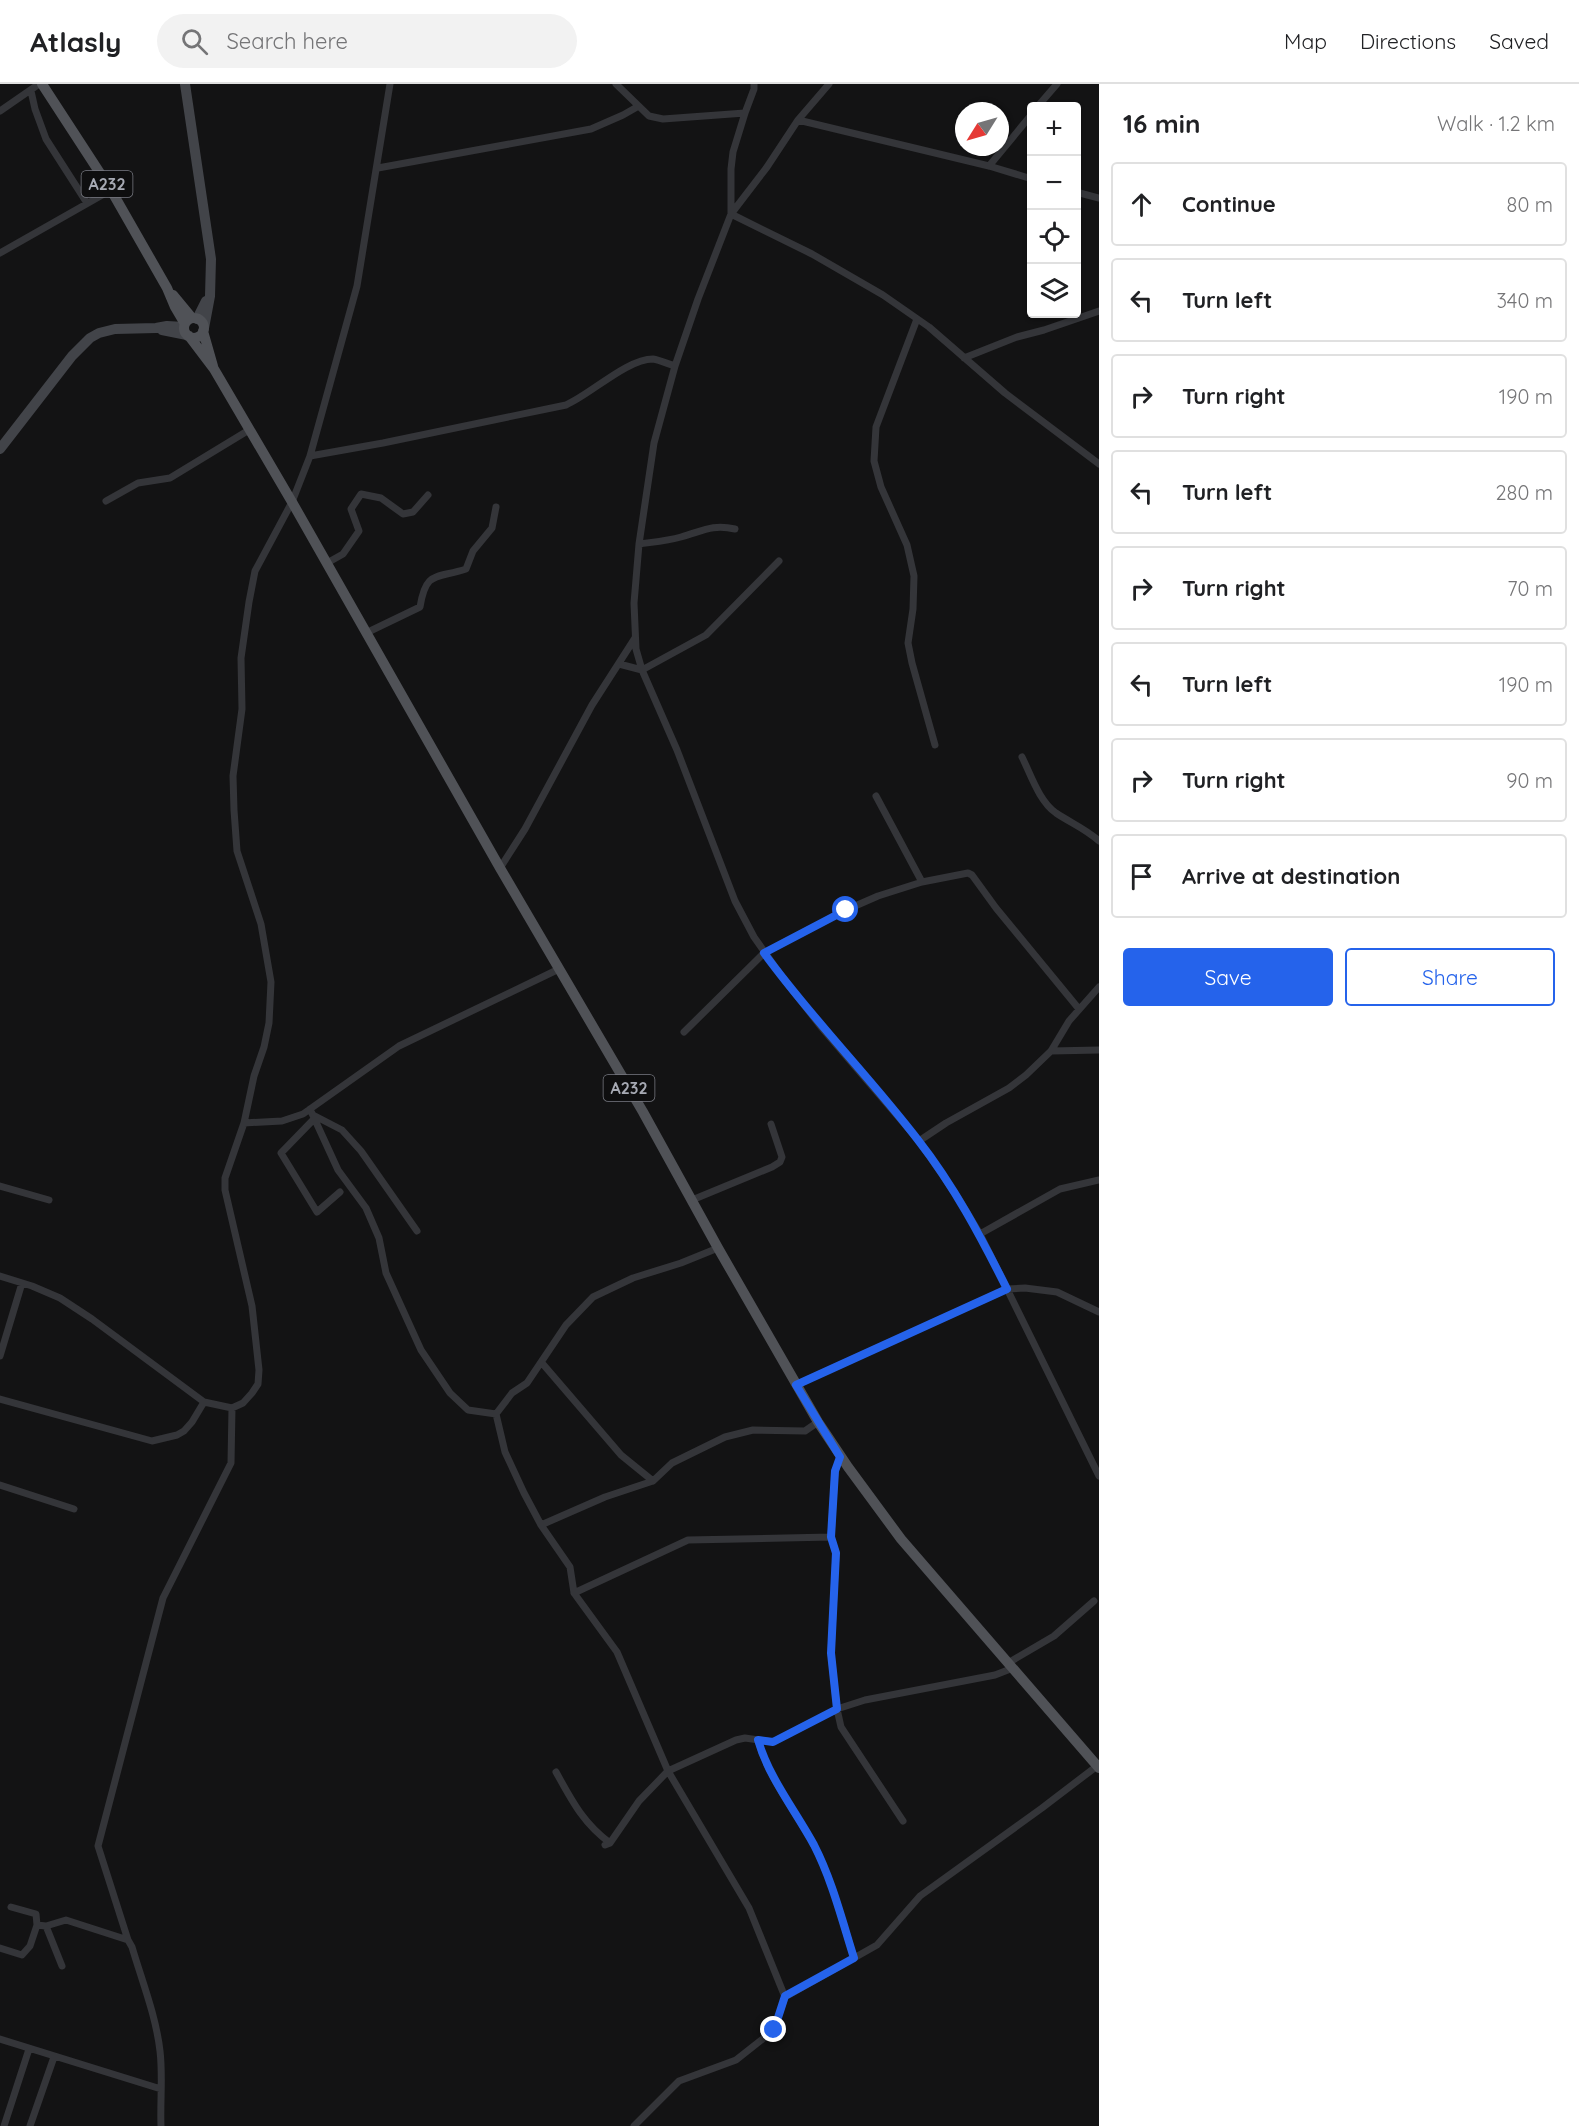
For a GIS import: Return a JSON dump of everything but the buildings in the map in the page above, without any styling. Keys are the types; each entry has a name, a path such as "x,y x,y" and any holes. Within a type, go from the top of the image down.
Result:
{"main road":[{"name":"A232","path":"41,84 111,190 167,288 193,327 214,369 818,1422 840,1457 901,1539 1098,1767"},
{"path":"0,449 72,356 90,338 115,329 193,327 210,296 211,259 185,84"}],"street":[{"path":"0,111 41,84"},
{"path":"0,1276 60,1298 204,1402 232,1408 243,1403 258,1384 259,1370 252,1306 225,1190 225,1178 244,1123 254,1076 264,1047 269,1023 272,982 261,924 237,851 235,835 233,776 242,709 242,658 255,571 292,502 310,456 357,286 390,84"},
{"path":"616,84 637,107 649,116 663,119 745,113"},
{"path":"732,214 731,169 754,84"},
{"path":"829,84 798,120 732,214 698,299 675,366 654,443 639,544 634,603 635,638 642,670 677,750 735,901 764,953 822,1028 919,1141 959,1199 980,1234 1099,1476"},
{"path":"1041,102 1057,84"},
{"path":"31,91 46,140 87,203"},
{"path":"378,168 591,129 623,116 637,107"},
{"path":"798,120 989,166 1027,177"},
{"path":"989,166 1027,120"},
{"path":"0,253 111,190"},
{"path":"1081,193 1099,198"},
{"path":"732,214 812,254 917,319 1005,393 1099,464"},
{"path":"964,358 1017,337 1099,311"},
{"path":"917,319 876,427 874,461 881,487 907,545 914,576 913,609 908,643 935,745"},
{"path":"310,456 566,405 580,399 631,364 645,360 656,359 675,366"},
{"path":"106,501 138,483 170,478 249,430"},
{"path":"327,563 343,554 359,531 351,509 361,494 381,498 403,514 414,512 428,495"},
{"path":"366,633 420,607 423,587 436,576 466,570 473,551 492,528 496,507"},
{"path":"639,544 681,537 708,527 721,526 735,529"},
{"path":"619,664 642,670 706,635 779,561"},
{"path":"500,868 525,829 592,705 635,638"},
{"path":"1022,757 1044,801 1099,842"},
{"path":"876,796 921,882"},
{"path":"684,1032 764,953 878,896 921,882 961,874 972,875 1079,1010"},
{"path":"339,1192 317,1212 280,1154 312,1114 399,1046 560,969"},
{"path":"919,1141 946,1123 1009,1088 1026,1075 1052,1051 1069,1021 1099,987"},
{"path":"1052,1051 1099,1050"},
{"path":"244,1123 282,1121 303,1114 312,1114 342,1130 361,1150 417,1230"},
{"path":"312,1114 338,1170 366,1208 379,1238 386,1273 422,1350 450,1393 468,1410 496,1414"},
{"path":"692,1200 780,1162 782,1157 771,1124"},
{"path":"980,1234 1060,1189 1099,1180"},
{"path":"0,1186 49,1200"},
{"path":"496,1414 512,1394 527,1383 566,1325 593,1297 633,1278 681,1263 718,1248"},
{"path":"0,1356 22,1283"},
{"path":"796,1385 1007,1289 1025,1288 1057,1292 1099,1312"},
{"path":"542,1363 621,1455 652,1481"},
{"path":"0,1399 152,1441 184,1431 204,1402"},
{"path":"161,2126 160,2049 132,1947 98,1846 163,1598 231,1463 232,1408"},
{"path":"496,1414 505,1452 541,1526 570,1567 574,1593 617,1652 668,1771 749,1908 785,1996 774,2030 736,2060 679,2081 634,2126"},
{"path":"541,1526 605,1497 652,1481 672,1463 725,1437 753,1430 805,1431 818,1422"},
{"path":"840,1457 835,1471 831,1537 836,1553 831,1653 837,1709 841,1727 903,1821"},
{"path":"0,1485 74,1509"},
{"path":"574,1593 688,1540 831,1537"},
{"path":"556,1772 576,1808 607,1844 639,1801 668,1771 736,1740 745,1738 773,1742 837,1709 865,1700 995,1676 1054,1636 1094,1601"},
{"path":"758,1740 764,1760 815,1847 833,1892 854,1958"},
{"path":"785,1996 877,1945 920,1896 1098,1767"},
{"path":"0,1948 22,1954 30,1946 37,1925 36,1914 11,1906"},
{"path":"37,1925 46,1926 66,1920 128,1940"},
{"path":"46,1926 62,1966"},
{"path":"0,2039 161,2089"},
{"path":"4,2126 29,2049"},
{"path":"30,2126 54,2057"}],"route":[{"path":"774,2030 785,1996 854,1958 833,1892 815,1847 764,1760 758,1740 773,1742 837,1709 831,1653 836,1553 831,1537 835,1471 840,1457 796,1385 1007,1289 980,1234 919,1141 822,1028 764,953 846,910"}]}
